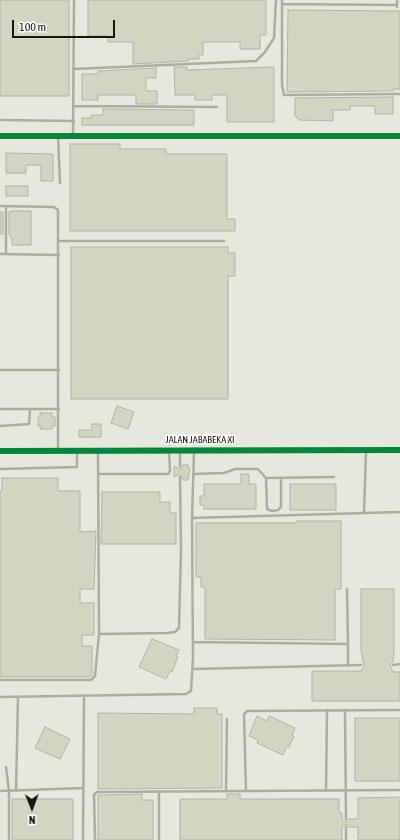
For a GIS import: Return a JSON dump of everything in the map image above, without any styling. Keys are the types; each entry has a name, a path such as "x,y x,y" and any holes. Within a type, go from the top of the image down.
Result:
{"street":[{"path":"0,136 400,136"},
{"name":"JALAN JABABEKA XI","path":"0,451 400,450"}],"lane":[{"path":"73,136 74,0"},
{"path":"73,69 256,61 265,52 274,38 276,0"},
{"path":"282,0 282,89 284,96 400,94"},
{"path":"282,4 398,6 397,0"},
{"path":"73,106 217,106"},
{"path":"0,120 74,121"},
{"path":"58,136 60,183"},
{"path":"0,206 58,209 58,451"},
{"path":"6,207 6,254"},
{"path":"58,241 224,241"},
{"path":"0,254 59,255"},
{"path":"0,370 59,370"},
{"path":"0,409 59,409"},
{"path":"0,426 29,424 30,410"},
{"path":"0,680 93,679 96,673 99,634 98,450"},
{"path":"99,474 168,474 170,471 169,450"},
{"path":"180,450 180,466"},
{"path":"0,697 186,694 192,688 192,518 194,450"},
{"path":"364,512 366,450"},
{"path":"0,469 77,467 77,451"},
{"path":"194,474 224,473 235,469 258,468 266,478 267,509 272,511 278,510 281,506 281,477"},
{"path":"266,478 334,476"},
{"path":"99,634 168,633 175,632 178,628 181,550 180,477"},
{"path":"192,518 400,512"},
{"path":"346,589 348,666"},
{"path":"193,642 348,644"},
{"path":"393,665 400,664"},
{"path":"193,669 362,665"},
{"path":"83,840 84,696"},
{"path":"16,791 18,697"},
{"path":"326,791 327,710"},
{"path":"344,710 346,819"},
{"path":"246,791 245,712 400,710"},
{"path":"226,792 227,719"},
{"path":"6,767 9,791 9,840"},
{"path":"0,791 83,788"},
{"path":"95,840 94,795 97,792 400,790"},
{"path":"159,792 159,840"},
{"path":"346,827 346,840"}],"building":[{"path":"0,0 69,0 69,96 0,96"},
{"path":"88,0 266,0 266,35 260,35 260,49 240,49 240,42 203,42 203,55 199,55 199,59 133,64 133,42 108,42 108,36 88,36"},
{"path":"288,10 400,11 400,89 393,89 393,91 287,92"},
{"path":"174,67 187,67 187,70 274,67 274,122 227,122 227,95 212,95 212,100 195,100 195,95 175,95"},
{"path":"156,68 156,78 146,78 146,91 157,91 157,104 136,104 136,95 98,95 98,100 82,100 82,74 98,74 98,71"},
{"path":"393,97 393,114 375,114 375,106 350,106 350,110 333,110 333,121 299,120 295,116 295,98"},
{"path":"103,109 194,110 194,125 82,125 82,118 91,118 91,115 103,115"},
{"path":"70,144 120,144 120,149 166,149 166,154 227,154 227,219 235,219 235,231 70,231"},
{"path":"6,153 53,154 53,181 41,181 41,165 26,165 26,173 6,173"},
{"path":"6,186 28,186 28,196 6,196"},
{"path":"31,211 31,245 12,245 12,240 9,234 9,212"},
{"path":"0,212 3,212 3,234 0,234"},
{"path":"71,247 228,247 228,253 235,253 235,276 228,276 228,399 71,399"},
{"path":"117,406 134,412 128,429 111,423"},
{"path":"40,413 52,413 52,417 55,417 55,426 52,426 52,429 40,429 41,426 38,426 38,417 40,417"},
{"path":"92,424 101,424 101,437 79,437 79,430 92,430"},
{"path":"183,465 188,465 188,468 190,468 188,480 183,480 180,474 174,477 174,466 180,469"},
{"path":"241,474 249,474 249,484 256,484 256,509 204,509 204,505 200,505 200,496 204,496 204,484 241,484"},
{"path":"2,478 58,478 58,491 80,491 80,532 96,531 94,589 80,589 80,603 94,603 94,635 82,635 82,646 92,646 92,675 90,677 0,677 0,491 2,491"},
{"path":"290,484 336,484 336,510 290,510"},
{"path":"102,492 160,492 160,502 170,502 170,513 176,513 176,544 101,544"},
{"path":"297,521 341,521 341,589 335,589 335,640 205,639 205,587 201,587 201,577 196,577 196,523 297,523"},
{"path":"361,589 394,589 394,651 393,662 390,665 393,672 400,672 400,701 312,701 312,671 361,671 364,666 361,651"},
{"path":"152,639 179,650 172,672 170,671 166,679 139,667"},
{"path":"194,708 217,708 217,714 222,714 222,788 98,789 98,713 194,714"},
{"path":"257,716 267,721 269,716 295,728 292,735 294,736 283,755 257,743 258,740 249,736"},
{"path":"355,718 400,718 400,781 355,781"},
{"path":"45,727 70,739 60,759 35,748"},
{"path":"142,794 142,800 153,800 153,840 98,840 98,795"},
{"path":"227,794 240,794 240,799 339,799 339,813 342,813 342,819 346,822 349,819 358,819 358,798 400,797 400,840 358,840 358,827 349,827 346,824 342,827 342,840 180,840 180,799 227,799"},
{"path":"12,799 73,799 73,840 12,840"}],"cycle path":[{"path":"0,136 400,136"},
{"path":"0,451 400,450"}]}
